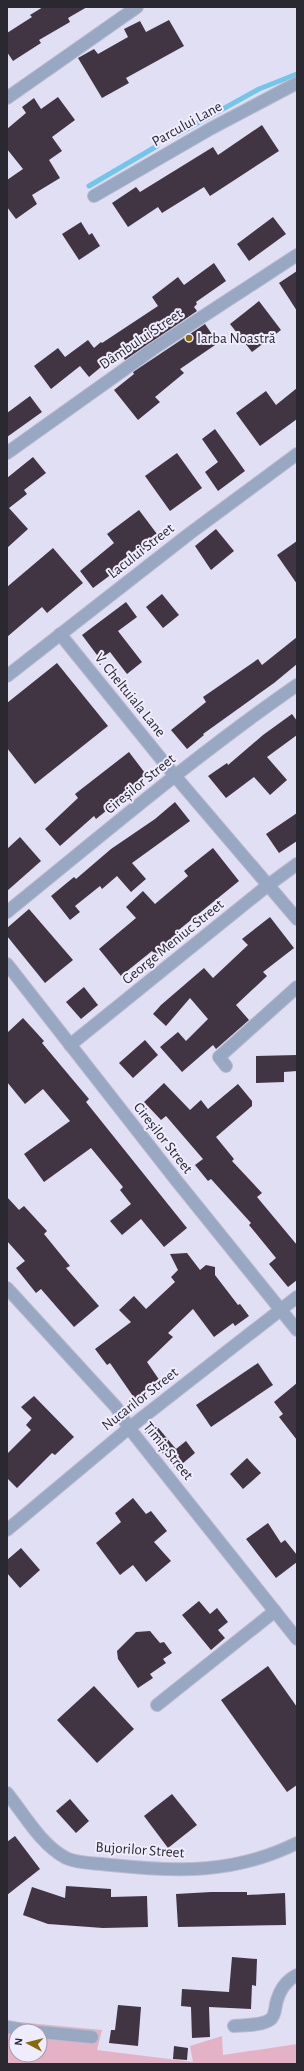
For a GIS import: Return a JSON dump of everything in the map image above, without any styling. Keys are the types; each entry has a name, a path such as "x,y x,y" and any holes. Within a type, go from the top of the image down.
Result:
{"street":[{"path":"7,98 137,7"},
{"name":"Parcului Lane","path":"94,196 210,129 297,83"},
{"name":"Dâmbului Street","path":"7,453 153,349 297,254"},
{"name":"Lacului Street","path":"7,676 297,454"},
{"name":"V. Cheltuiala Lane","path":"60,634 174,776 267,886 297,919"},
{"name":"Cireșilor Street","path":"7,912 174,776 249,718 297,685"},
{"name":"George Meniuc Street","path":"70,1045 267,886 297,864"},
{"name":"Cireșilor Street","path":"7,964 297,1330"},
{"path":"226,1066 219,1057 297,987"},
{"name":"Timiș Street","path":"7,1288 116,1408 129,1428 297,1639"},
{"name":"Nucarilor Street","path":"7,1530 129,1428 297,1297"},
{"path":"157,1705 275,1611"},
{"name":"Bujorilor Street","path":"7,1793 43,1839 56,1852 75,1861 156,1870 200,1870 252,1861 297,1843"},
{"path":"234,2026 263,2023 271,2019 275,2013 280,1990 287,1980 297,1975"},
{"path":"48,2033 92,2037"}],"shaded area":[{"path":"7,2021 28,2023 8,2023 8,2063 48,2063 48,2025 102,2030 97,2050 193,2062 190,2046 222,2036 223,2055 297,2044 297,2064 7,2064"}],"building":[{"path":"43,7 87,7 68,18 70,22 39,40 41,43 13,61 7,52 7,33 32,17 30,15"},
{"path":"169,20 184,46 126,78 129,83 102,98 78,58 94,49 98,54 128,37 124,29 140,21 146,32"},
{"path":"58,97 75,120 52,137 62,151 49,160 60,178 32,195 37,204 16,219 7,207 7,180 23,169 7,149 7,129 26,113 22,107 34,98 41,109"},
{"path":"262,125 279,151 210,196 204,187 162,213 158,207 128,227 112,203 136,187 140,192 213,147 218,155"},
{"path":"273,217 286,234 249,261 237,244"},
{"path":"81,222 89,235 92,233 100,246 79,260 62,234"},
{"path":"214,263 226,281 196,302 197,304 194,307 197,311 125,360 119,352 89,377 80,366 51,389 34,366 58,348 65,357 88,340 94,348 158,306 152,297 178,277 184,285"},
{"path":"297,271 297,311 279,283"},
{"path":"259,301 281,330 252,352 230,324"},
{"path":"205,324 218,343 180,369 184,373 155,397 160,402 138,420 114,390 134,374 133,372"},
{"path":"297,388 297,419 260,446 236,413 266,391 276,405"},
{"path":"30,396 42,412 7,437 7,413"},
{"path":"215,429 245,471 218,491 205,472 218,462 202,439"},
{"path":"177,453 202,488 170,511 145,476"},
{"path":"33,457 46,473 24,490 27,494 9,508 28,529 7,548 7,478"},
{"path":"139,510 160,538 93,588 80,571 114,543 107,534"},
{"path":"216,529 234,551 211,570 195,546"},
{"path":"297,541 297,584 277,555"},
{"path":"53,548 83,583 47,613 42,607 7,637 7,587"},
{"path":"162,594 179,615 163,628 146,607"},
{"path":"126,602 137,617 118,631 142,662 127,674 110,652 100,659 82,635"},
{"path":"297,637 297,664 274,683 203,734 204,735 187,749 171,730 206,702 203,697 258,659 262,665"},
{"path":"57,663 108,726 35,784 7,748 7,703"},
{"path":"292,714 297,721 297,735 267,757 287,780 270,795 254,777 226,798 208,776 227,763 228,765 263,735"},
{"path":"129,752 148,777 96,819 94,816 60,846 45,829 78,798 75,794"},
{"path":"175,802 190,821 132,863 146,879 131,892 117,876 102,889 100,886 75,906 80,912 70,920 51,896 74,877 76,879 111,849 155,819"},
{"path":"297,813 297,841 279,853 266,834"},
{"path":"20,837 41,861 7,891 7,849"},
{"path":"213,848 239,881 175,933 178,936 156,955 152,951 121,976 99,949 136,918 126,907 143,891 155,904 188,876 184,871"},
{"path":"29,909 73,960 45,983 7,936 7,928"},
{"path":"270,917 294,948 263,972 267,976 236,1005 249,1020 216,1049 213,1045 182,1072 160,1047 178,1032 186,1041 208,1019 190,998 166,1026 153,1014 161,1005 204,968 213,978 248,945 242,939"},
{"path":"84,987 98,1005 81,1019 66,1002"},
{"path":"23,1018 44,1041 42,1043 89,1099 86,1102 187,1228 164,1247 141,1219 122,1235 110,1221 131,1204 120,1190 123,1187 91,1148 44,1182 24,1154 70,1121 43,1089 25,1104 7,1082 7,1033"},
{"path":"145,1040 158,1055 133,1078 119,1063"},
{"path":"297,1055 297,1071 284,1072 284,1082 256,1083 256,1056"},
{"path":"164,1083 190,1110 201,1100 208,1109 238,1084 252,1101 252,1106 216,1137 234,1159 232,1161 262,1193 257,1197 297,1245 297,1280 288,1287 269,1264 276,1258 249,1225 251,1223 211,1179 208,1181 195,1165 203,1159 166,1116 161,1120 144,1102"},
{"path":"7,1197 19,1210 24,1206 47,1231 44,1234 70,1266 66,1268 99,1306 74,1327 41,1289 36,1293 16,1268 25,1261 7,1241"},
{"path":"187,1253 200,1270 206,1265 215,1267 215,1275 238,1305 240,1304 249,1316 235,1326 233,1323 214,1337 193,1309 168,1333 173,1337 147,1362 160,1381 135,1399 110,1363 107,1365 95,1349 131,1322 119,1310 134,1296 146,1309 175,1282 171,1277 178,1270 170,1254"},
{"path":"258,1363 273,1385 211,1427 196,1405"},
{"path":"297,1383 297,1440 279,1417 283,1414 274,1402"},
{"path":"34,1396 74,1437 55,1455 52,1453 17,1488 7,1478 7,1454 31,1430 26,1425 32,1418 21,1407"},
{"path":"155,1424 176,1449 186,1441 195,1453 176,1469 145,1432"},
{"path":"247,1458 261,1473 243,1489 230,1474"},
{"path":"133,1498 146,1514 151,1511 167,1531 154,1542 171,1561 146,1582 133,1565 120,1575 96,1543 121,1522 115,1513"},
{"path":"268,1523 281,1543 285,1540 297,1555 297,1562 276,1578 246,1539"},
{"path":"21,1548 40,1570 20,1588 7,1573 7,1560"},
{"path":"199,1601 210,1614 217,1608 228,1622 218,1630 225,1638 211,1650 182,1615"},
{"path":"150,1631 160,1643 164,1642 172,1653 163,1659 166,1663 150,1674 153,1678 138,1688 118,1659 117,1651 136,1632"},
{"path":"268,1666 297,1707 297,1785 287,1792 221,1700"},
{"path":"94,1686 134,1729 97,1763 57,1720"},
{"path":"172,1794 197,1825 168,1848 144,1816"},
{"path":"70,1799 89,1821 76,1833 56,1811"},
{"path":"15,1836 40,1869 7,1895 7,1842"},
{"path":"66,1886 111,1889 111,1897 147,1896 148,1927 103,1928 48,1924 23,1915 32,1887 65,1898"},
{"path":"247,1892 247,1895 285,1893 286,1925 178,1927 176,1894"},
{"path":"232,1957 257,1959 256,1986 252,1985 251,2009 209,2007 210,2037 192,2038 191,2007 181,2006 182,1989 229,1992"},
{"path":"118,2005 141,2007 138,2046 109,2043 111,2030 115,2030"},
{"path":"174,2046 188,2048 187,2060 173,2059"}],"waterway":[{"path":"176,135 259,89 297,74"},
{"path":"89,186 157,146"}],"place":[{"name":"Iarba Noastră","path":"189,338"}]}
